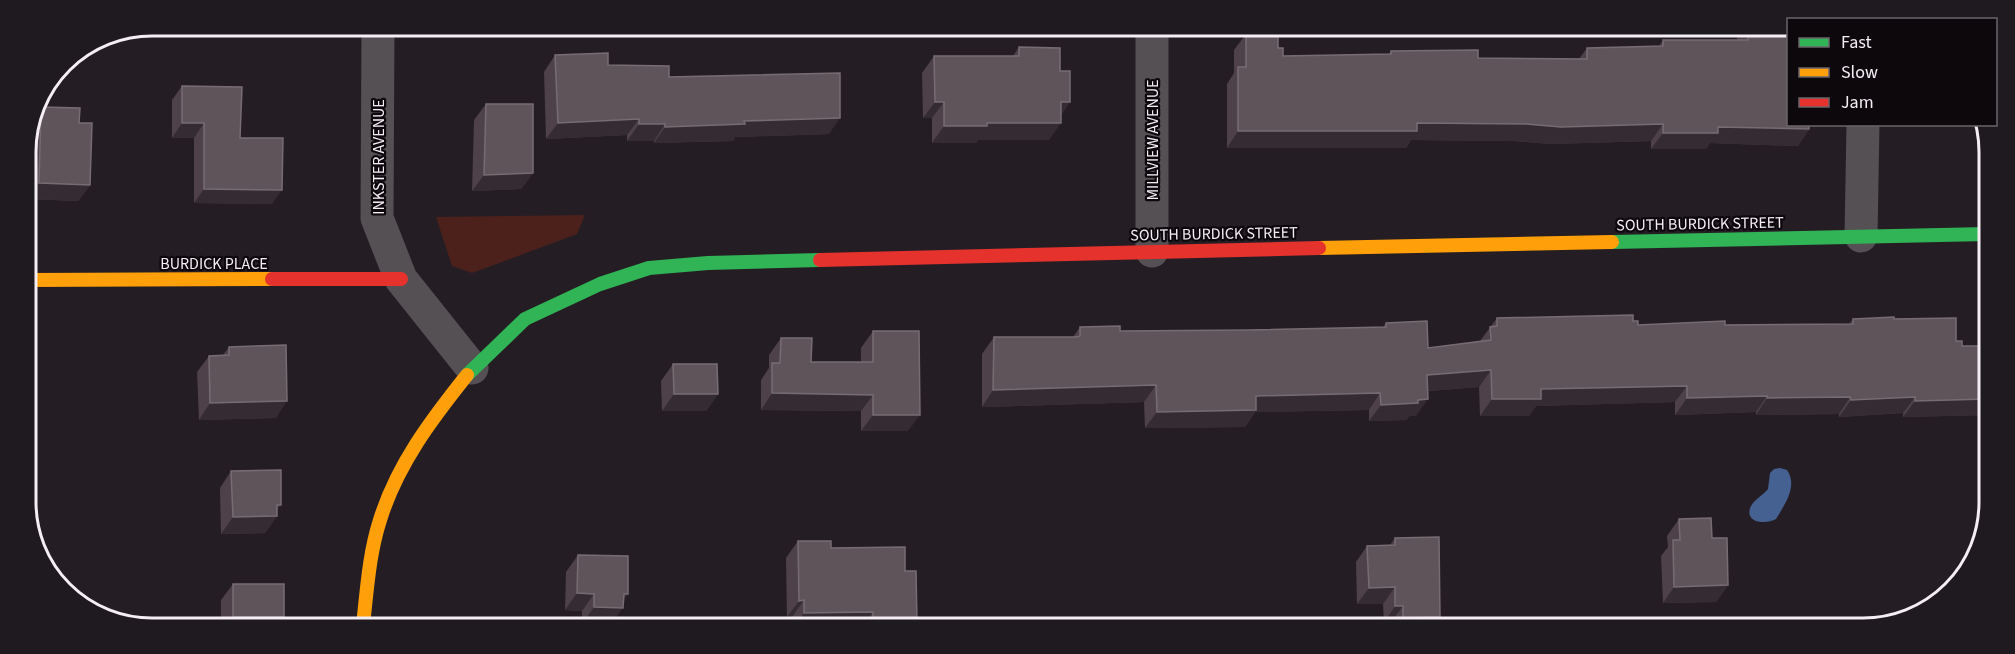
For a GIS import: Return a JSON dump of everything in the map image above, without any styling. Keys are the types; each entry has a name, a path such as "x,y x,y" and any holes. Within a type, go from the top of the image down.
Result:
{"street":[{"name":"INKSTER AVENUE","path":"378,36 377,218 401,279 472,368"},
{"name":"MILLVIEW AVENUE","path":"1152,36 1152,251"},
{"path":"1862,236 1863,126"},
{"name":"SOUTH BURDICK STREET","path":"472,368 525,319 600,284 649,268 708,263 1152,251 1979,234"},
{"name":"BURDICK PLACE","path":"36,280 401,279"},
{"path":"364,618 372,552 379,522 392,486 427,425 472,368"}],"shaded area":[{"path":"585,215 577,234 472,273 452,266 436,217"}],"water":[{"path":"1780,468 1787,470 1790,476 1789,495 1776,519 1767,522 1757,521 1750,516 1751,506 1768,489 1770,473"}],"building":[{"path":"1246,36 1278,36 1278,48 1283,48 1283,56 1478,50 1478,58 1587,59 1587,48 1663,46 1663,40 1748,40 1748,36 1787,36 1787,126 1809,126 1809,129 1718,127 1718,133 1663,133 1663,124 1561,127 1526,124 1417,123 1417,131 1238,131 1238,67 1246,67"},
{"path":"1019,47 1060,48 1060,71 1070,71 1070,102 1061,102 1061,123 987,123 987,126 944,126 944,102 935,102 934,56 1019,56"},
{"path":"608,53 608,65 669,66 669,77 840,73 840,118 744,121 745,124 665,127 665,124 639,124 639,119 558,123 555,55"},
{"path":"182,86 242,87 240,138 283,138 282,190 204,189 204,123 182,123"},
{"path":"486,104 533,104 533,173 484,175"},
{"path":"45,107 80,108 79,123 92,123 90,185 39,183 41,120"},
{"path":"1633,315 1633,321 1638,321 1638,325 1725,321 1725,325 1853,324 1853,319 1894,317 1894,319 1956,318 1956,341 1962,341 1962,346 1979,346 1979,399 1915,401 1915,397 1851,400 1850,397 1767,398 1767,396 1687,398 1687,386 1541,389 1541,399 1492,399 1491,370 1427,375 1428,399 1418,400 1418,403 1381,405 1380,393 1256,396 1256,410 1157,412 1156,385 993,390 994,337 1076,337 1080,336 1080,327 1120,326 1120,331 1250,330 1386,327 1386,323 1427,321 1428,348 1491,340 1490,327 1497,326 1497,318"},
{"path":"873,331 919,331 920,415 873,415 873,395 772,393 772,363 780,363 781,338 812,338 811,362 873,362"},
{"path":"286,345 287,401 210,403 209,356 229,355 229,347"},
{"path":"673,364 717,364 718,394 674,394"},
{"path":"281,470 281,505 277,505 277,516 233,517 231,471"},
{"path":"1711,518 1712,538 1727,538 1728,585 1674,587 1673,540 1680,540 1679,519"},
{"path":"1439,537 1440,617 1403,618 1403,606 1395,606 1395,587 1369,588 1367,546 1395,545 1395,538"},
{"path":"798,541 831,541 831,548 905,547 905,571 916,571 917,618 873,618 873,612 804,613 804,600 799,601"},
{"path":"578,555 628,556 628,594 624,594 623,608 594,607 594,594 577,593"},
{"path":"233,584 284,584 284,617 233,617"}],"traffic: fast":[{"path":"1612,242 1979,234"},
{"path":"467,375 525,319 600,284 649,268 708,263 820,260"}],"traffic: slow":[{"path":"1319,248 1612,242"},
{"path":"36,280 272,279"},
{"path":"364,618 373,546 387,500 416,444 467,375"}],"traffic: jam":[{"path":"820,260 1319,248"},
{"path":"272,279 401,279"}]}
